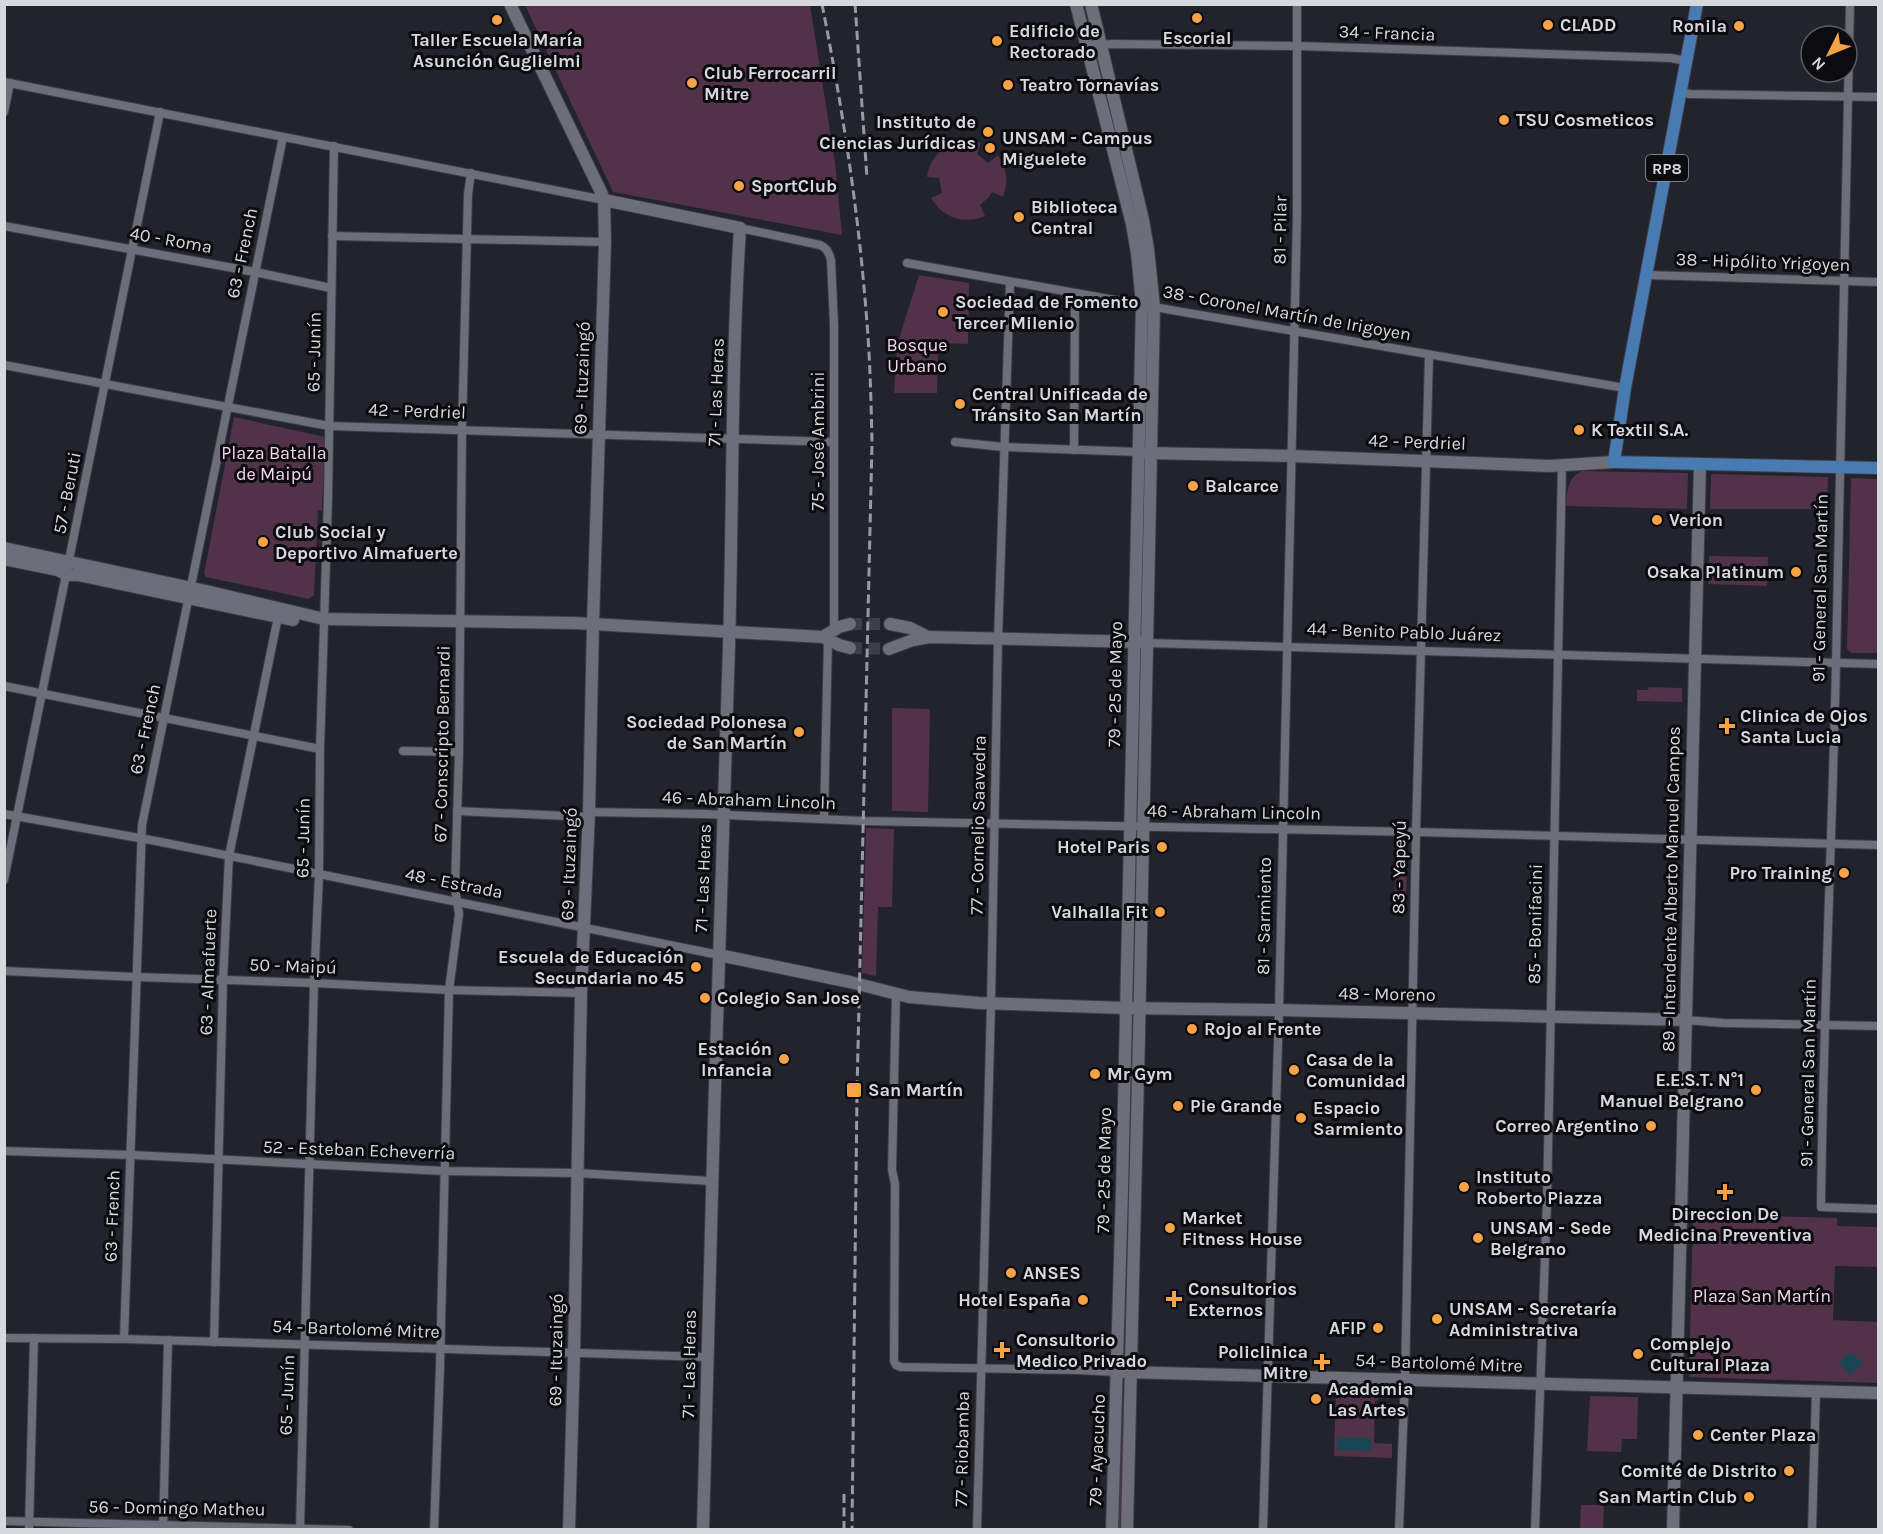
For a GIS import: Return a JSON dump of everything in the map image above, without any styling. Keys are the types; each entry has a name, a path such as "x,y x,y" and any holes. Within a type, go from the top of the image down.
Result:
{"main road":[{"name":"RP8","path":"1614,462 1625,388 1697,4"},
{"name":"42 - Perdriel","path":"1614,462 1878,468"}],"street":[{"path":"510,4 604,200"},
{"name":"79 - 25 de Mayo","path":"1076,4 1132,224 1148,305 1138,452 1117,1372"},
{"name":"79 - 25 de Mayo","path":"1091,4 1148,249 1152,453 1131,1372"},
{"name":"81 - Pilar","path":"1292,456 1297,216 1297,4"},
{"name":"91 - General San Martín","path":"1850,4 1836,663 1821,1207 1878,1209"},
{"name":"34 - Francia","path":"1087,45 1298,46 1671,58 1686,61"},
{"path":"4,112 7,83 740,228"},
{"path":"1681,92 1878,98"},
{"name":"57 - Beruti","path":"4,880 160,112"},
{"name":"63 - French","path":"124,1339 132,1155 140,838 283,136"},
{"name":"65 - Junín","path":"300,1529 314,983 319,875 334,146"},
{"name":"67 - Conscripto Bernardi","path":"434,1530 448,990 459,914 455,888 459,752 462,430 468,194 471,173"},
{"name":"69 - Ituzaingó","path":"569,1530 581,993 589,814 605,242 604,200"},
{"name":"40 - Roma","path":"4,226 331,288"},
{"name":"75 - José Ambrini","path":"740,228 820,245 828,252 831,260 834,325 834,626 828,636 824,819"},
{"name":"71 - Las Heras","path":"703,1530 711,1181 729,633 732,439 740,228"},
{"path":"332,236 605,242"},
{"name":"38 - Coronel Martín de Irigoyen","path":"907,263 1429,356 1625,388"},
{"name":"38 - Hipólito Yrigoyen","path":"1646,275 1878,282"},
{"name":"77 - Cornelio Saavedra","path":"981,1369 998,640 1010,282"},
{"path":"1074,450 1076,293"},
{"name":"83 - Yapeyú","path":"1399,1530 1405,1380 1416,832 1429,356"},
{"name":"42 - Perdriel","path":"4,365 329,426 834,442"},
{"name":"42 - Perdriel","path":"955,442 1074,450 1427,460 1550,466 1614,462"},
{"name":"81 - Sarmiento","path":"1263,1530 1279,1010 1292,456"},
{"name":"85 - Bonifacini","path":"1535,1530 1547,1202 1562,464"},
{"name":"89 - Intendente Alberto Manuel Campos","path":"1673,1530 1700,464"},
{"path":"4,548 279,613 324,619 593,624 729,633 828,636 839,645 850,648"},
{"path":"4,559 57,570 67,575 191,593"},
{"name":"63 - Almafuerte","path":"214,1342 223,981 229,856 279,613"},
{"path":"828,636 839,627 850,624"},
{"name":"44 - Benito Pablo Juárez","path":"890,624 910,628 929,638"},
{"name":"44 - Benito Pablo Juárez","path":"889,649 913,640 929,638 1878,664"},
{"path":"4,686 320,749"},
{"path":"403,752 459,752"},
{"name":"46 - Abraham Lincoln","path":"457,811 723,815 1878,845"},
{"name":"48 - Estrada","path":"4,814 140,838 850,982 896,994"},
{"name":"50 - Maipú","path":"4,971 448,990 581,993"},
{"name":"48 - Moreno","path":"896,994 991,1004 1550,1016 1878,1026"},
{"name":"54 - Bartolomé Mitre","path":"896,994 892,1170 895,1184 894,1361 896,1365 901,1367 1878,1393"},
{"name":"52 - Esteban Echeverría","path":"4,1151 132,1155 444,1171 577,1173 711,1181"},
{"name":"54 - Bartolomé Mitre","path":"4,1338 168,1340 707,1357"},
{"path":"29,1526 34,1338"},
{"path":"163,1527 168,1340"},
{"name":"77 - Riobamba","path":"977,1530 981,1369"},
{"name":"79 - Ayacucho","path":"1112,1530 1117,1372"},
{"name":"79 - Ayacucho","path":"1127,1530 1131,1372"},
{"path":"1812,1530 1816,1391"},
{"name":"56 - Domingo Matheu","path":"4,1521 29,1526 349,1530"}],"green space":[{"name":"Club Ferrocarril Mitre","path":"525,5 810,5 835,162 842,235 613,192"},
{"path":"960,141 981,143 977,154 988,163 998,155 1005,170 1006,186 1003,197 992,192 980,205 985,216 977,219 962,220 948,215 931,198 942,193 939,178 927,177 931,164 942,150"},
{"name":"Bosque Urbano","path":"919,275 969,283 968,344 938,343 937,393 894,393 897,345"},
{"name":"Plaza Batalla de Maipú","path":"234,417 325,437 322,511 318,510 314,595 309,599 206,577 204,574"},
{"path":"1582,471 1688,473 1687,509 1566,506 1571,481"},
{"path":"1711,474 1828,477 1827,509 1710,509"},
{"path":"1851,478 1878,479 1878,653 1851,653 1847,649"},
{"path":"1709,556 1768,557 1767,586 1708,584"},
{"path":"1649,687 1682,688 1682,702 1637,701 1637,690 1648,690"},
{"path":"892,708 930,709 928,812 892,811"},
{"path":"866,828 894,829 892,907 878,907 876,976 862,973"},
{"path":"1396,841 1399,841 1407,851 1406,900 1395,900"},
{"path":"1131,1042 1133,1054 1127,1322 1124,1311"},
{"name":"Plaza San Martín","path":"1693,1214 1837,1218 1837,1226 1878,1227 1878,1267 1835,1266 1833,1320 1878,1322 1878,1383 1689,1377"},
{"path":"1122,1379 1122,1529 1118,1530"},
{"path":"1336,1388 1378,1389 1378,1400 1375,1401 1374,1443 1392,1444 1392,1458 1334,1456"},
{"path":"1590,1396 1638,1397 1637,1439 1622,1439 1621,1452 1587,1451"},
{"path":"1581,1505 1604,1505 1603,1529 1580,1529"}],"water":[{"path":"1851,1352 1863,1364 1850,1375 1839,1363"},
{"path":"1337,1437 1372,1438 1371,1451 1337,1450"}],"tunnel":[{"path":"850,624 890,624"},
{"path":"850,648 889,649"}],"railway":[{"path":"822,4 843,119 859,234 868,344 872,443 857,1091 852,1530"},
{"path":"855,4 867,178"},
{"path":"844,1494 844,1530"}],"place":[{"name":"Escorial","path":"1197,18"},
{"name":"Taller Escuela María Asunción Guglielmi","path":"497,20"},
{"name":"CLADD","path":"1548,25"},
{"name":"Ronila","path":"1739,26"},
{"name":"Edificio de Rectorado","path":"997,41"},
{"name":"Club Ferrocarril Mitre","path":"692,83"},
{"name":"Teatro Tornavías","path":"1008,85"},
{"name":"TSU Cosmeticos","path":"1504,120"},
{"name":"Instituto de Ciencias Jurídicas","path":"988,132"},
{"name":"UNSAM - Campus Miguelete","path":"990,148"},
{"name":"SportClub","path":"739,186"},
{"name":"Biblioteca Central","path":"1019,217"},
{"name":"Sociedad de Fomento Tercer Milenio","path":"943,312"},
{"name":"Central Unificada de Tránsito San Martín","path":"960,404"},
{"name":"K Textil S.A.","path":"1579,430"},
{"name":"Balcarce","path":"1193,486"},
{"name":"Verion","path":"1657,520"},
{"name":"Club Social y Deportivo Almafuerte","path":"263,542"},
{"name":"Osaka Platinum","path":"1796,572"},
{"name":"Clinica de Ojos Santa Lucia","path":"1727,726"},
{"name":"Sociedad Polonesa de San Martín","path":"799,732"},
{"name":"Hotel Paris","path":"1162,847"},
{"name":"Pro Training","path":"1844,873"},
{"name":"Valhalla Fit","path":"1160,912"},
{"name":"Escuela de Educación Secundaria nº 45","path":"696,967"},
{"name":"Colegio San Jose","path":"705,998"},
{"name":"Rojo al Frente","path":"1192,1029"},
{"name":"Estación Infancia","path":"784,1059"},
{"name":"Casa de la Comunidad","path":"1294,1070"},
{"name":"Mr Gym","path":"1095,1074"},
{"name":"San Martín","path":"854,1090"},
{"name":"E.E.S.T. N°1 Manuel Belgrano","path":"1756,1090"},
{"name":"Pie Grande","path":"1178,1106"},
{"name":"Espacio Sarmiento","path":"1301,1118"},
{"name":"Correo Argentino","path":"1651,1126"},
{"name":"Instituto Roberto Piazza","path":"1464,1187"},
{"name":"Direccion De Medicina Preventiva","path":"1725,1192"},
{"name":"Market Fitness House","path":"1170,1228"},
{"name":"UNSAM - Sede Belgrano","path":"1478,1238"},
{"name":"ANSES","path":"1011,1273"},
{"name":"Consultorios Externos","path":"1174,1299"},
{"name":"Hotel España","path":"1083,1300"},
{"name":"UNSAM - Secretaría Administrativa","path":"1437,1319"},
{"name":"AFIP","path":"1378,1328"},
{"name":"Consultorio Medico Privado","path":"1002,1350"},
{"name":"Complejo Cultural Plaza","path":"1638,1354"},
{"name":"Policlinica Mitre","path":"1322,1362"},
{"name":"Academia Las Artes","path":"1316,1399"},
{"name":"Center Plaza","path":"1698,1435"},
{"name":"Comité de Distrito","path":"1789,1471"},
{"name":"San Martin Club","path":"1749,1497"}]}
